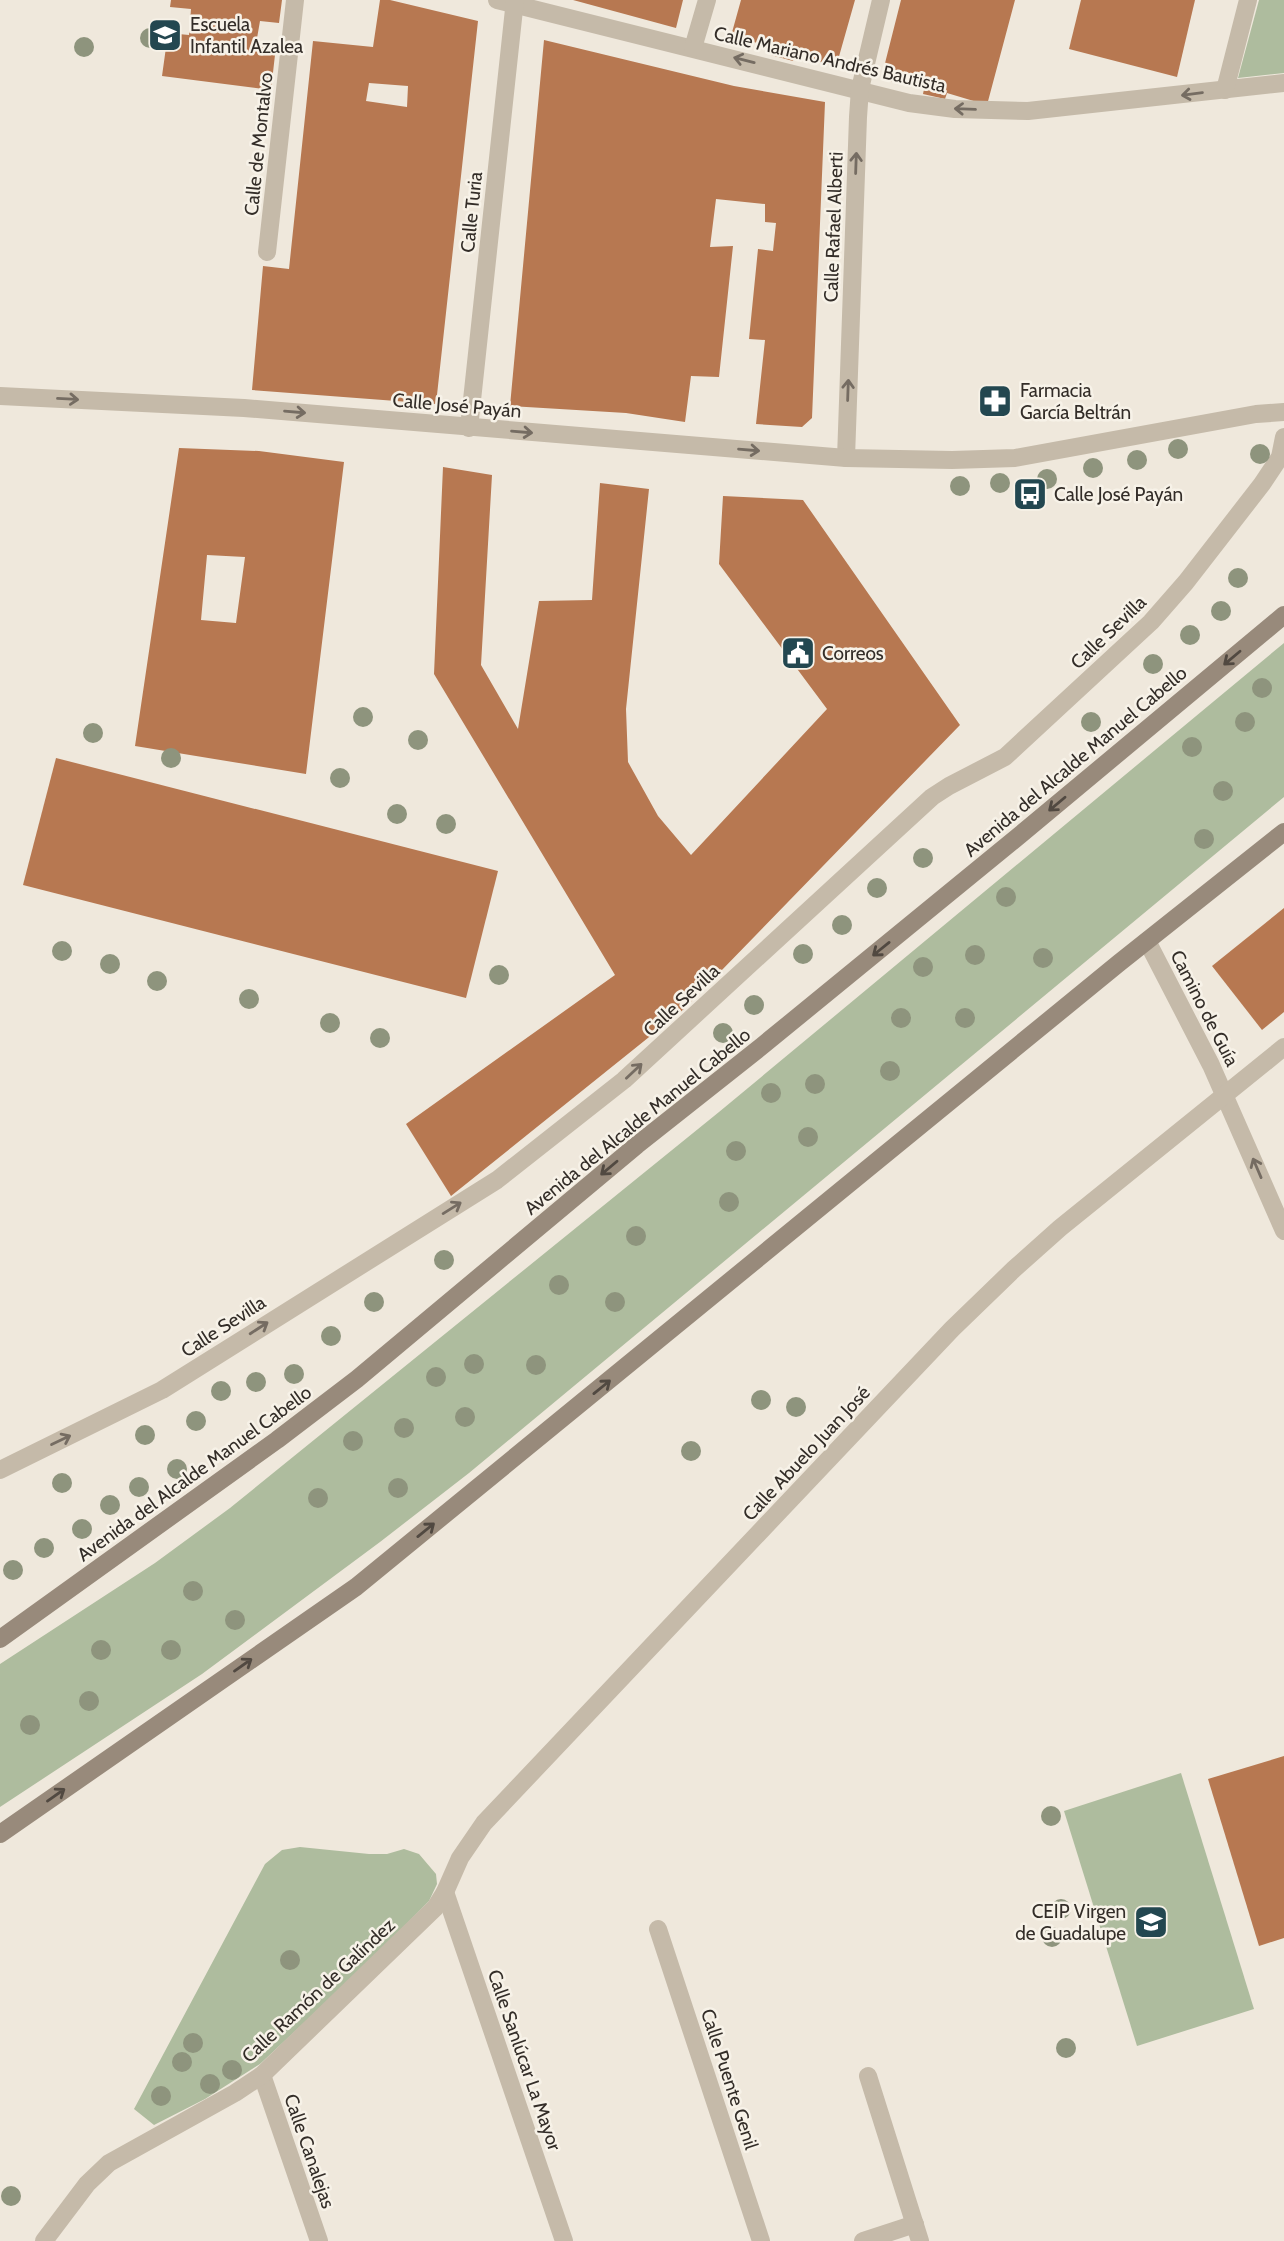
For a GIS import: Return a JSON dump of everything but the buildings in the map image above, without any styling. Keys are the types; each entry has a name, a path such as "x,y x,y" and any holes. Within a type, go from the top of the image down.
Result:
{"main road":[{"name":"Avenida del Alcalde Manuel Cabello","path":"0,1639 277,1440 377,1363 637,1144 881,949 1284,615"},
{"path":"0,1834 356,1587 1284,832"}],"street":[{"name":"Calle de Montalvo","path":"267,252 295,0"},
{"path":"693,48 707,0"},
{"name":"Calle Rafael Alberti","path":"846,458 860,89 881,0"},
{"path":"1225,90 1248,0"},
{"name":"Calle Mariano Andrés Bautista","path":"509,1 920,105 955,109 1028,111 1284,83"},
{"name":"Calle Turia","path":"469,428 509,1"},
{"name":"Calle José Payán","path":"0,396 244,408 846,458 952,460 1014,458 1256,414 1284,412"},
{"name":"Calle Sevilla","path":"0,1470 162,1390 498,1180 624,1080 932,797 1005,757 1151,622 1186,582 1262,484 1280,457 1284,437"},
{"name":"Camino de Guía","path":"1147,941 1225,1094 1284,1231"},
{"name":"Calle Abuelo Juan José","path":"453,1875 460,1858 484,1823 952,1329 1060,1228 1284,1047"},
{"name":"Calle Ramón de Galíndez","path":"44,2241 87,2184 109,2163 262,2074 435,1908 453,1875"},
{"name":"Calle Sanlúcar La Mayor","path":"445,1892 564,2241"},
{"name":"Calle Puente Genil","path":"658,1929 761,2241"},
{"name":"Calle Canalejas","path":"262,2074 319,2241"},
{"path":"863,2241 918,2232 868,2076"}],"green space":[{"path":"1259,0 1284,0 1284,73 1238,78"},
{"path":"1284,643 1284,797 469,1473 202,1674 0,1807 0,1664 155,1563 230,1508 719,1112"},
{"path":"1181,1773 1254,2009 1137,2046 1064,1811"},
{"path":"300,1847 369,1854 387,1854 404,1849 419,1854 436,1874 437,1884 429,1901 370,1961 260,2064 205,2099 154,2125 134,2109 265,1864 282,1850"}],"place":[{"name":"Escuela Infantil Azalea","path":"165,35"},
{"name":"Farmacia García Beltrán","path":"995,401"},
{"name":"Calle José Payán","path":"1030,494"},
{"name":"Correos","path":"798,653"},
{"name":"CEIP Virgen de Guadalupe","path":"1151,1922"}]}
